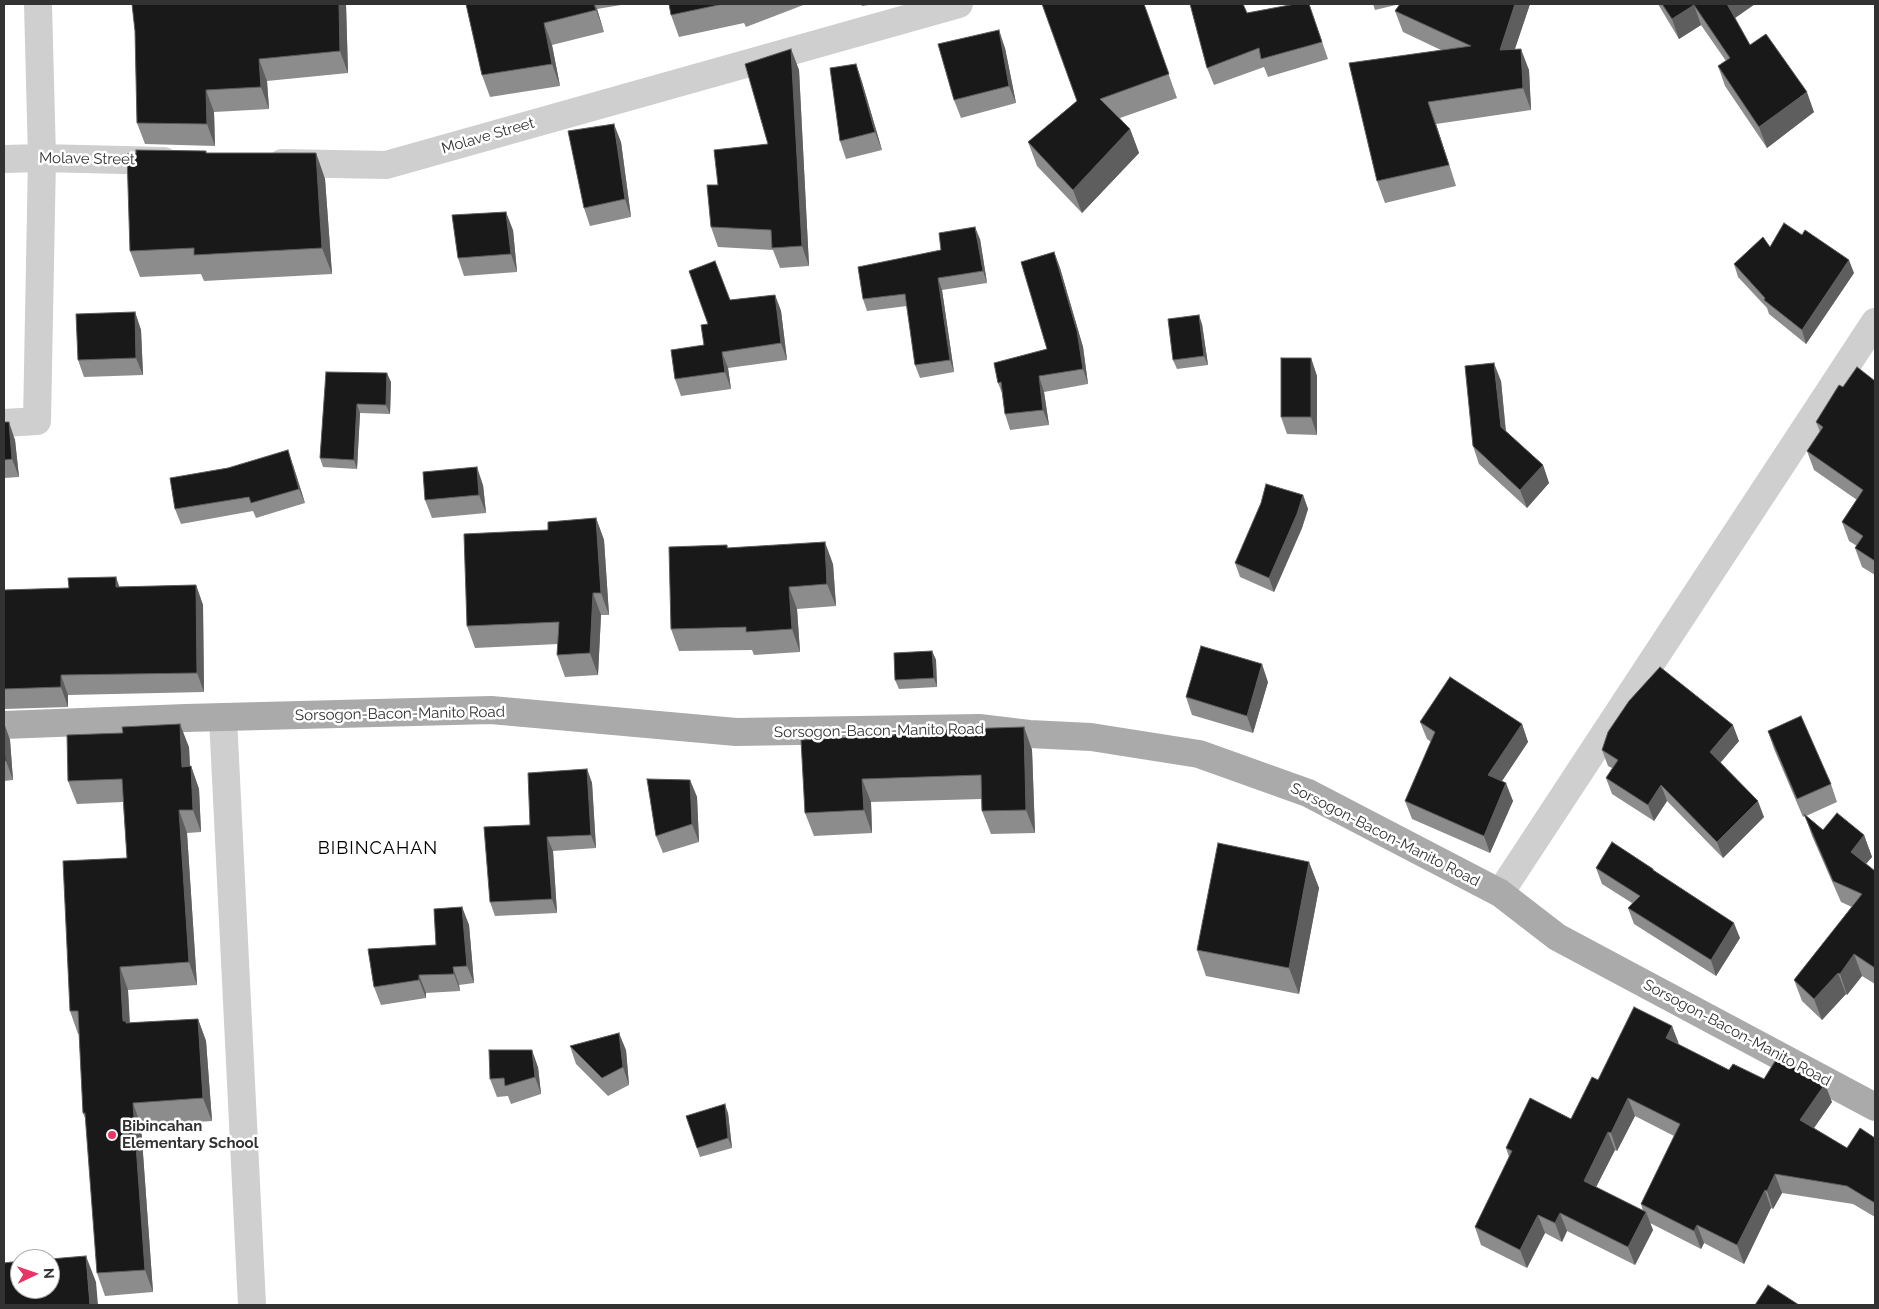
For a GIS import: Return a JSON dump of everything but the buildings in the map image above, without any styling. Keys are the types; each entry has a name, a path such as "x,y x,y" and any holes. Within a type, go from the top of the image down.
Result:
{"main road":[{"name":"Sorsogon-Bacon-Manito Road","path":"4,725 491,710 736,732 979,728 1029,734 1091,737 1199,754 1308,793 1500,893 1557,937 1875,1107"}],"street":[{"path":"4,422 38,422 42,158 38,4"},
{"name":"Molave Street","path":"258,162 386,165 959,4"},
{"name":"Molave Street","path":"4,159 189,161"},
{"path":"1500,893 1875,322"},
{"path":"223,718 252,1305"}],"place":[{"name":"Bibincahan Elementary School","path":"112,1135"}],"district":[{"name":"BIBINCAHAN","path":"378,849"}]}
